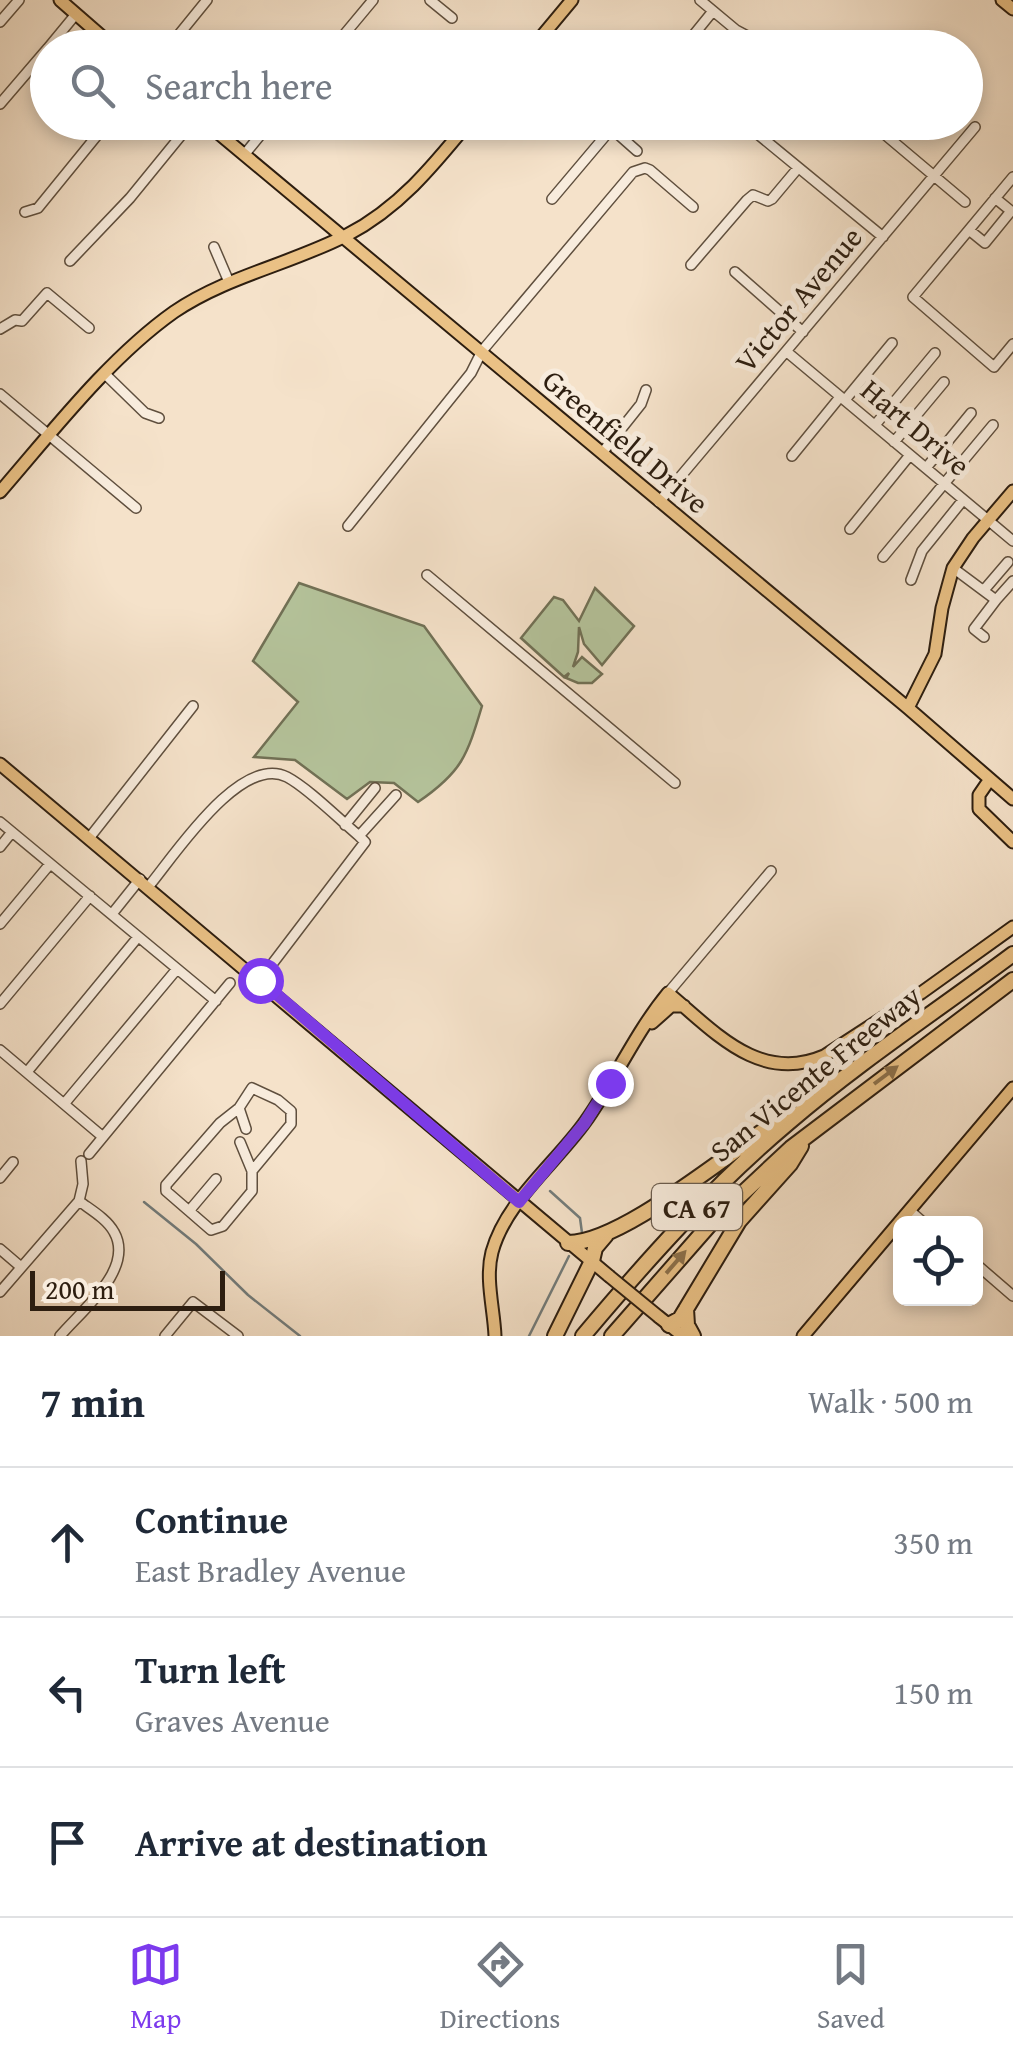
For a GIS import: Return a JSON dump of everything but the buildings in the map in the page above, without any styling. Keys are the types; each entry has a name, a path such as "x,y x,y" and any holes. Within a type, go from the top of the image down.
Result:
{"highway":[{"name":"San Vicente Freeway","path":"582,1336 704,1200 763,1144 825,1093 1013,954"},
{"name":"San Vicente Freeway","path":"612,1336 712,1222 808,1135 1013,980"},
{"path":"568,1242 583,1243 607,1234 710,1169 748,1138 825,1093"},
{"path":"664,1321 680,1318 739,1221 790,1164 808,1135"},
{"path":"555,1336 595,1248 607,1234"},
{"path":"686,1308 693,1336"}],"main road":[{"path":"60,0 94,30"},
{"path":"547,30 572,0"},
{"path":"1002,0 1013,9"},
{"name":"Greenfield Drive","path":"226,140 1013,799"},
{"path":"0,492 106,374 175,312 229,282 344,237 404,196 453,140"},
{"path":"908,708 935,654 942,608 954,568 1013,492"},
{"path":"0,764 683,1336"},
{"path":"990,780 979,795 979,808 1013,842"},
{"path":"495,1336 490,1272 500,1230 584,1124 643,1026 668,993 747,1056 780,1065 806,1062 824,1056 921,993 1013,927"},
{"path":"643,1026 650,1025 671,1006 684,1006"},
{"path":"803,1336 1013,1088"}],"street":[{"path":"0,22 18,0"},
{"path":"183,30 207,0"},
{"path":"348,30 373,0"},
{"path":"430,0 452,18"},
{"path":"700,0 736,30"},
{"path":"698,30 713,11"},
{"path":"63,30 76,14"},
{"path":"0,104 30,69"},
{"path":"26,212 38,208 93,140"},
{"path":"70,260 130,198 177,140"},
{"path":"244,155 256,140"},
{"path":"552,199 602,140"},
{"path":"627,140 637,151"},
{"path":"765,140 883,236"},
{"path":"891,140 966,202"},
{"name":"Victor Avenue","path":"659,502 964,140"},
{"path":"690,265 747,200 753,195 772,199 798,168"},
{"path":"348,526 472,373 482,351 633,172 650,170 693,207"},
{"path":"1013,177 912,297 994,367 1013,344"},
{"path":"969,230 984,243 1012,211 996,198"},
{"path":"214,247 229,282"},
{"path":"735,272 804,332"},
{"path":"0,329 15,320 22,321 46,292 89,328"},
{"path":"792,456 892,343"},
{"name":"Hart Drive","path":"787,352 1013,542"},
{"path":"875,426 936,352"},
{"path":"106,374 146,413 159,418"},
{"path":"894,442 944,382"},
{"path":"602,453 640,404 646,390"},
{"path":"0,394 136,508"},
{"path":"926,468 971,413"},
{"path":"883,557 993,425"},
{"path":"850,529 910,455"},
{"path":"912,580 922,551 963,500"},
{"path":"984,590 1008,562"},
{"path":"954,568 996,600"},
{"path":"427,576 675,783"},
{"path":"984,637 974,628 1013,581"},
{"path":"90,837 193,706"},
{"path":"112,914 244,780 269,773 286,776 365,842 260,980"},
{"path":"345,825 375,788"},
{"path":"359,836 396,794"},
{"path":"0,822 216,1001"},
{"path":"0,847 12,832"},
{"path":"0,924 50,864"},
{"path":"668,993 771,872"},
{"path":"0,1004 90,896"},
{"path":"27,1072 138,936"},
{"path":"64,1104 177,969"},
{"path":"0,1292 80,1201 85,1157 230,983"},
{"path":"0,1050 103,1137"},
{"path":"240,1142 252,1171 252,1192 216,1230 166,1192 166,1185 239,1108 252,1088 278,1100 292,1116 292,1124 252,1171"},
{"path":"239,1108 246,1129"},
{"path":"0,1178 13,1162"},
{"path":"189,1211 216,1179"},
{"path":"60,1336 115,1272 120,1250 116,1234 108,1224 80,1201"},
{"path":"909,1210 916,1216"},
{"path":"0,1249 21,1267"},
{"path":"983,1270 1013,1296"},
{"path":"165,1336 194,1302 238,1336"}],"green space":[{"path":"299,583 424,626 482,706 461,762 418,802 394,783 370,782 347,799 295,760 254,757 298,702 253,661"},
{"path":"595,588 634,626 602,665 584,644 579,627 573,667 582,657 602,674 592,683 578,683 566,678 569,673 564,677 521,638 554,597 563,600 579,621"}],"waterway":[{"path":"550,1191 580,1218 582,1233"},
{"path":"144,1202 300,1336"},
{"path":"529,1336 569,1256"}],"route":[{"path":"260,980 519,1202 584,1124 610,1083"}]}
